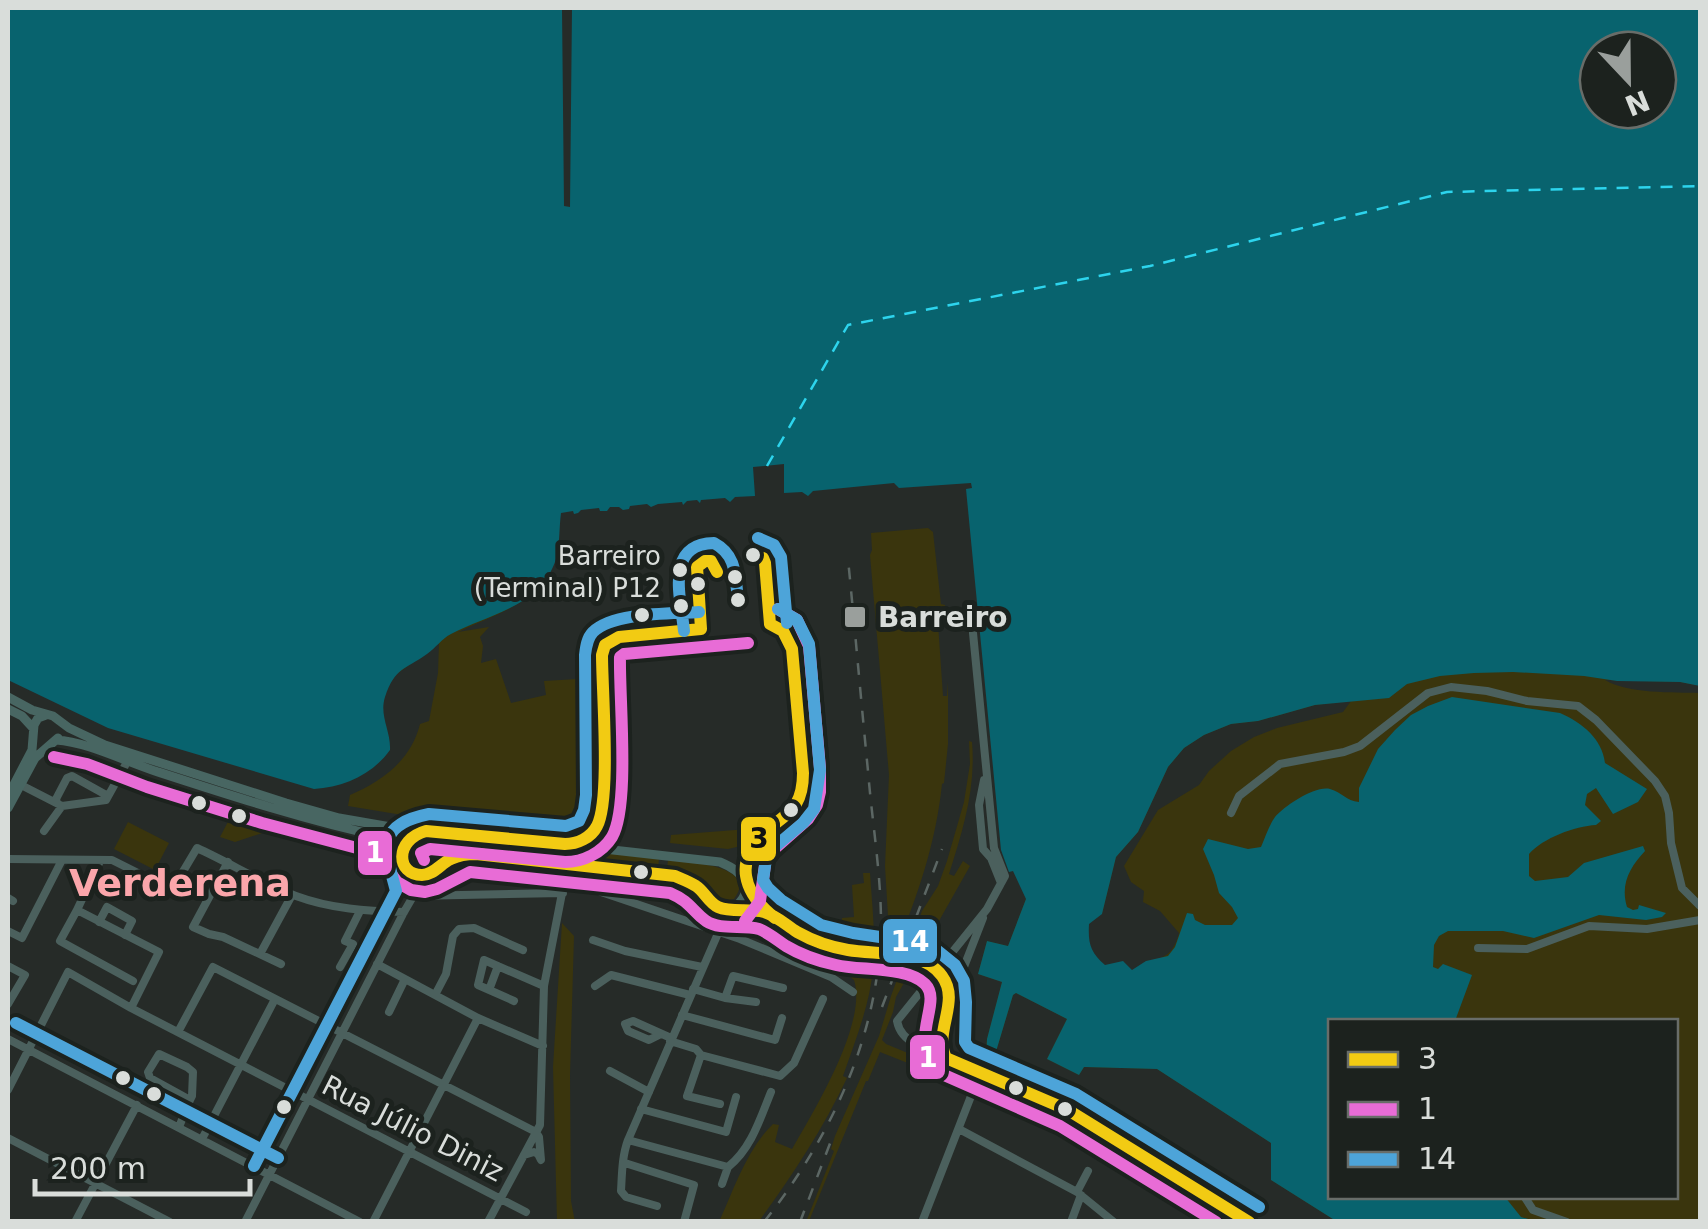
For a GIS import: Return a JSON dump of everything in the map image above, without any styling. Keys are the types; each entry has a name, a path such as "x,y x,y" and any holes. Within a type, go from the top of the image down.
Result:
{"main road":[{"path":"8,696 105,745 339,818 408,830 708,860 742,875 745,896 733,908 717,907 698,886 682,877 468,854 422,875 407,868 392,840 384,836 267,807 69,741 41,742 22,716 8,709"},
{"path":"8,796 32,750 38,718 49,715"},
{"path":"8,808 35,758 61,733 59,721"},
{"path":"402,857 407,840 429,831"}],"street":[{"path":"953,995 987,909 1005,876 994,848 973,634"},
{"path":"1231,813 1239,796 1280,764 1360,746 1428,693 1451,688 1578,706 1655,781 1665,796 1682,888 1700,906"},
{"path":"21,786 60,805 106,800 126,762"},
{"path":"60,805 56,799 72,776 108,796"},
{"path":"44,831 60,805"},
{"path":"8,859 112,860 172,890 197,848 292,894 322,904 360,911 404,912"},
{"path":"8,931 22,938 62,860"},
{"path":"100,860 60,941 133,981"},
{"path":"228,862 193,927 281,964"},
{"path":"546,862 560,872 563,891"},
{"path":"488,1222 540,1126 544,986 563,891 571,873 586,866"},
{"path":"407,868 413,895"},
{"path":"610,868 596,876 595,885 602,892 831,977 853,992"},
{"path":"245,1222 413,895 435,871"},
{"path":"746,883 754,899 798,933 828,946 922,961 942,977 948,987 949,1012 940,1037 945,1051"},
{"path":"413,895 563,891"},
{"path":"260,954 292,894"},
{"path":"707,898 717,932"},
{"path":"100,922 107,907 132,920 125,935"},
{"path":"657,1206 623,1195 623,1153 628,1140 726,915 733,908 772,915"},
{"path":"987,909 897,1021 898,1029 913,1043 945,1051 980,1074 1068,1110 1250,1222"},
{"path":"77,910 159,952 131,1008"},
{"path":"340,967 353,944 346,941 360,911"},
{"path":"1478,948 1527,948 1589,926 1647,928 1700,920"},
{"path":"435,995 446,974 452,940 459,930 474,928 523,950"},
{"path":"592,940 625,951 702,966"},
{"path":"514,1001 478,985 484,960 544,986"},
{"path":"377,964 478,1018 543,1046"},
{"path":"8,966 24,975 8,1004"},
{"path":"178,1032 213,966 536,1132 540,1160 534,1152 523,1156"},
{"path":"489,990 498,966"},
{"name":"Rua Júlio Diniz","path":"28,1049 68,972 526,1212"},
{"path":"596,986 612,975 756,1002"},
{"path":"725,998 732,976 782,988"},
{"path":"389,1012 405,980"},
{"path":"661,1034 696,1049 700,1055 780,1076 794,1063 823,999"},
{"path":"202,1139 276,1000"},
{"path":"682,1015 775,1040 782,1018"},
{"path":"372,1222 478,1018"},
{"path":"8,1039 360,1222"},
{"path":"8,1090 28,1049"},
{"path":"178,1127 190,1100 191,1069 159,1054 148,1072 150,1078 190,1100"},
{"path":"700,1055 687,1096 720,1104"},
{"path":"610,1071 649,1092"},
{"path":"922,1222 980,1074"},
{"path":"722,1184 728,1168 748,1144 771,1092"},
{"path":"642,1109 726,1132 736,1097"},
{"path":"75,1222 136,1106"},
{"path":"960,1129 1079,1194 1114,1222"},
{"path":"8,1138 170,1222"},
{"path":"628,1140 728,1168"},
{"path":"625,1163 694,1185 684,1222"},
{"path":"1071,1222 1088,1171"},
{"path":"1526,1199 1533,1210 1566,1222"}],"shaded area":[{"path":"556,520 557,545 544,582 516,605 458,632 489,627 480,637 481,663 496,659 511,703 546,695 544,681 594,678 594,807 585,828 567,842 348,806 350,795 374,783 403,759 420,724 429,721 439,643 394,676"},
{"path":"928,528 933,532 941,604 945,605 937,609 943,696 947,696 948,682 948,744 931,848 895,950 890,949 885,866 889,775 871,533"},
{"path":"1400,613 1700,686 1605,680 1638,690 1700,693 1700,1221 1336,1221 1271,1180 1271,1143 1157,1069 1084,1067 1079,1075 1047,1059 1067,1019 1016,993 995,1055 985,1055 1002,982 978,974 987,941 1008,946 1026,899 1072,990 1149,965 1146,961 1164,956 1172,950 1179,933 1160,911 1143,902 1144,891 1131,882 1124,866 1158,810 1199,785 1231,751 1254,737 1343,712 1351,701 1231,724 1184,748 1168,767 1138,832 1116,857 1102,914 1109,778"},
{"path":"969,741 973,759 970,792 949,874 954,876 963,861 970,866 896,997 882,1040 970,1082 968,1087 880,1052 806,1222 834,1151 831,1149 835,1136 879,1036 922,911 938,886 947,861 964,802"},
{"path":"246,809 293,823 235,842 220,837 230,818 237,823"},
{"path":"128,822 169,843 155,870 114,849"},
{"path":"761,828 746,849 670,843 671,835"},
{"path":"427,836 534,845 533,856 468,849 422,868 409,860 408,851 414,841"},
{"path":"542,846 659,859 658,869 541,857"},
{"path":"668,860 730,872 739,888 734,899 722,902 694,877 667,870"},
{"path":"863,873 870,873 873,968 865,1009 843,1076 847,1078 806,1152 759,1221 719,1222 742,1170 773,1124 779,1125 775,1142 792,1149 846,1042 856,998 854,980 843,976 844,970 820,941 824,926 842,924 842,918 854,917 852,885 864,883"},
{"path":"562,923 574,936 570,1075 571,1201 575,1222 557,1221 553,1067"}],"water":[{"path":"8,8 562,8 564,206 570,207 572,8 1700,8 1700,686 1584,676 1474,673 1407,684 1389,698 1315,705 1258,721 1231,724 1184,748 1168,767 1138,832 1116,857 1102,914 1089,924 1096,956 1105,965 1123,961 1132,970 1146,961 1168,956 1187,913 1205,925 1232,925 1238,918 1219,893 1203,849 1208,839 1248,849 1261,847 1279,812 1317,790 1330,789 1359,802 1359,788 1378,749 1411,715 1428,706 1452,697 1560,713 1576,722 1596,739 1605,763 1647,789 1638,802 1613,814 1596,788 1587,794 1585,805 1601,821 1560,834 1535,848 1529,854 1529,876 1535,881 1568,877 1584,863 1643,846 1645,851 1626,883 1627,907 1633,910 1639,905 1666,913 1646,920 1599,915 1534,938 1503,931 1448,931 1434,945 1433,967 1438,969 1443,964 1472,975 1456,1019 1328,1019 1328,1199 1507,1199 1521,1217 1535,1221 1336,1221 1271,1180 1271,1143 1157,1069 1084,1067 1079,1075 1047,1059 1067,1019 1016,993 995,1055 986,1057 1002,982 978,974 987,941 1008,946 1026,899 1001,850 966,489 972,488 971,483 899,488 894,483 813,491 808,496 802,492 784,493 784,464 753,467 755,496 735,497 730,502 725,498 700,503 687,501 683,505 647,504 623,510 610,507 607,511 599,508 561,513 556,559 539,588 512,607 447,636 397,674 384,704 390,750 366,773 336,786 314,789 108,728 8,680"}],"ferry route":[{"path":"767,466 848,325 1150,266 1447,192 1700,186"}],"railway":[{"path":"764,1222 811,1154 848,1081 872,1004 878,964 880,885 848,559"},
{"path":"882,1007 942,849"},
{"path":"800,1222 834,1133"}],"transit line":[{"name":"14","path":"758,538 774,545 781,557 787,623"},
{"name":"14","path":"684,631 679,575 688,553 698,546 714,543 727,554 734,567 738,600"},
{"name":"3","path":"753,555 763,558 765,563 770,624"},
{"name":"3","path":"701,629 697,567 711,561 717,572"},
{"name":"1","path":"745,921 760,901 766,858 808,819 820,792 809,646 797,620 778,609"},
{"name":"14","path":"778,609 797,620 809,644 820,770 814,809 766,859 763,880 768,888 821,925 934,948 955,965 964,981 965,1042 969,1048 1076,1094 1259,1207"},
{"name":"14","path":"254,1166 396,891 387,851 392,832 429,814 566,826 579,821 586,795 585,655 589,637 602,625 628,617 699,612"},
{"name":"3","path":"770,624 783,631 792,649 803,773 796,804 756,842 746,865 755,898 775,918"},
{"name":"3","path":"701,629 619,637 605,645 604,793 597,826 587,837 565,844 426,831 416,835 404,849 403,863 407,869 422,875 454,858 476,854 675,876 696,886 718,907 764,912 822,943 923,961 942,976 947,986 943,1037 946,1058 1068,1110 1249,1222"},
{"name":"1","path":"424,860 421,853 430,849 565,862 597,852 612,837 621,801 620,657 748,643"},
{"name":"1","path":"54,757 87,764 262,823 376,853 397,882 411,890 437,889 470,872 670,893 712,924 759,929 798,952 829,963 917,978 930,992 925,1046 935,1071 1060,1126 1216,1222"},
{"name":"14","path":"16,1023 278,1158"}],"place":[{"name":"Barreiro (Terminal) P12","path":"680,570"},
{"name":"Barreiro","path":"855,617"}],"district":[{"name":"Verderena","path":"180,883"}]}
